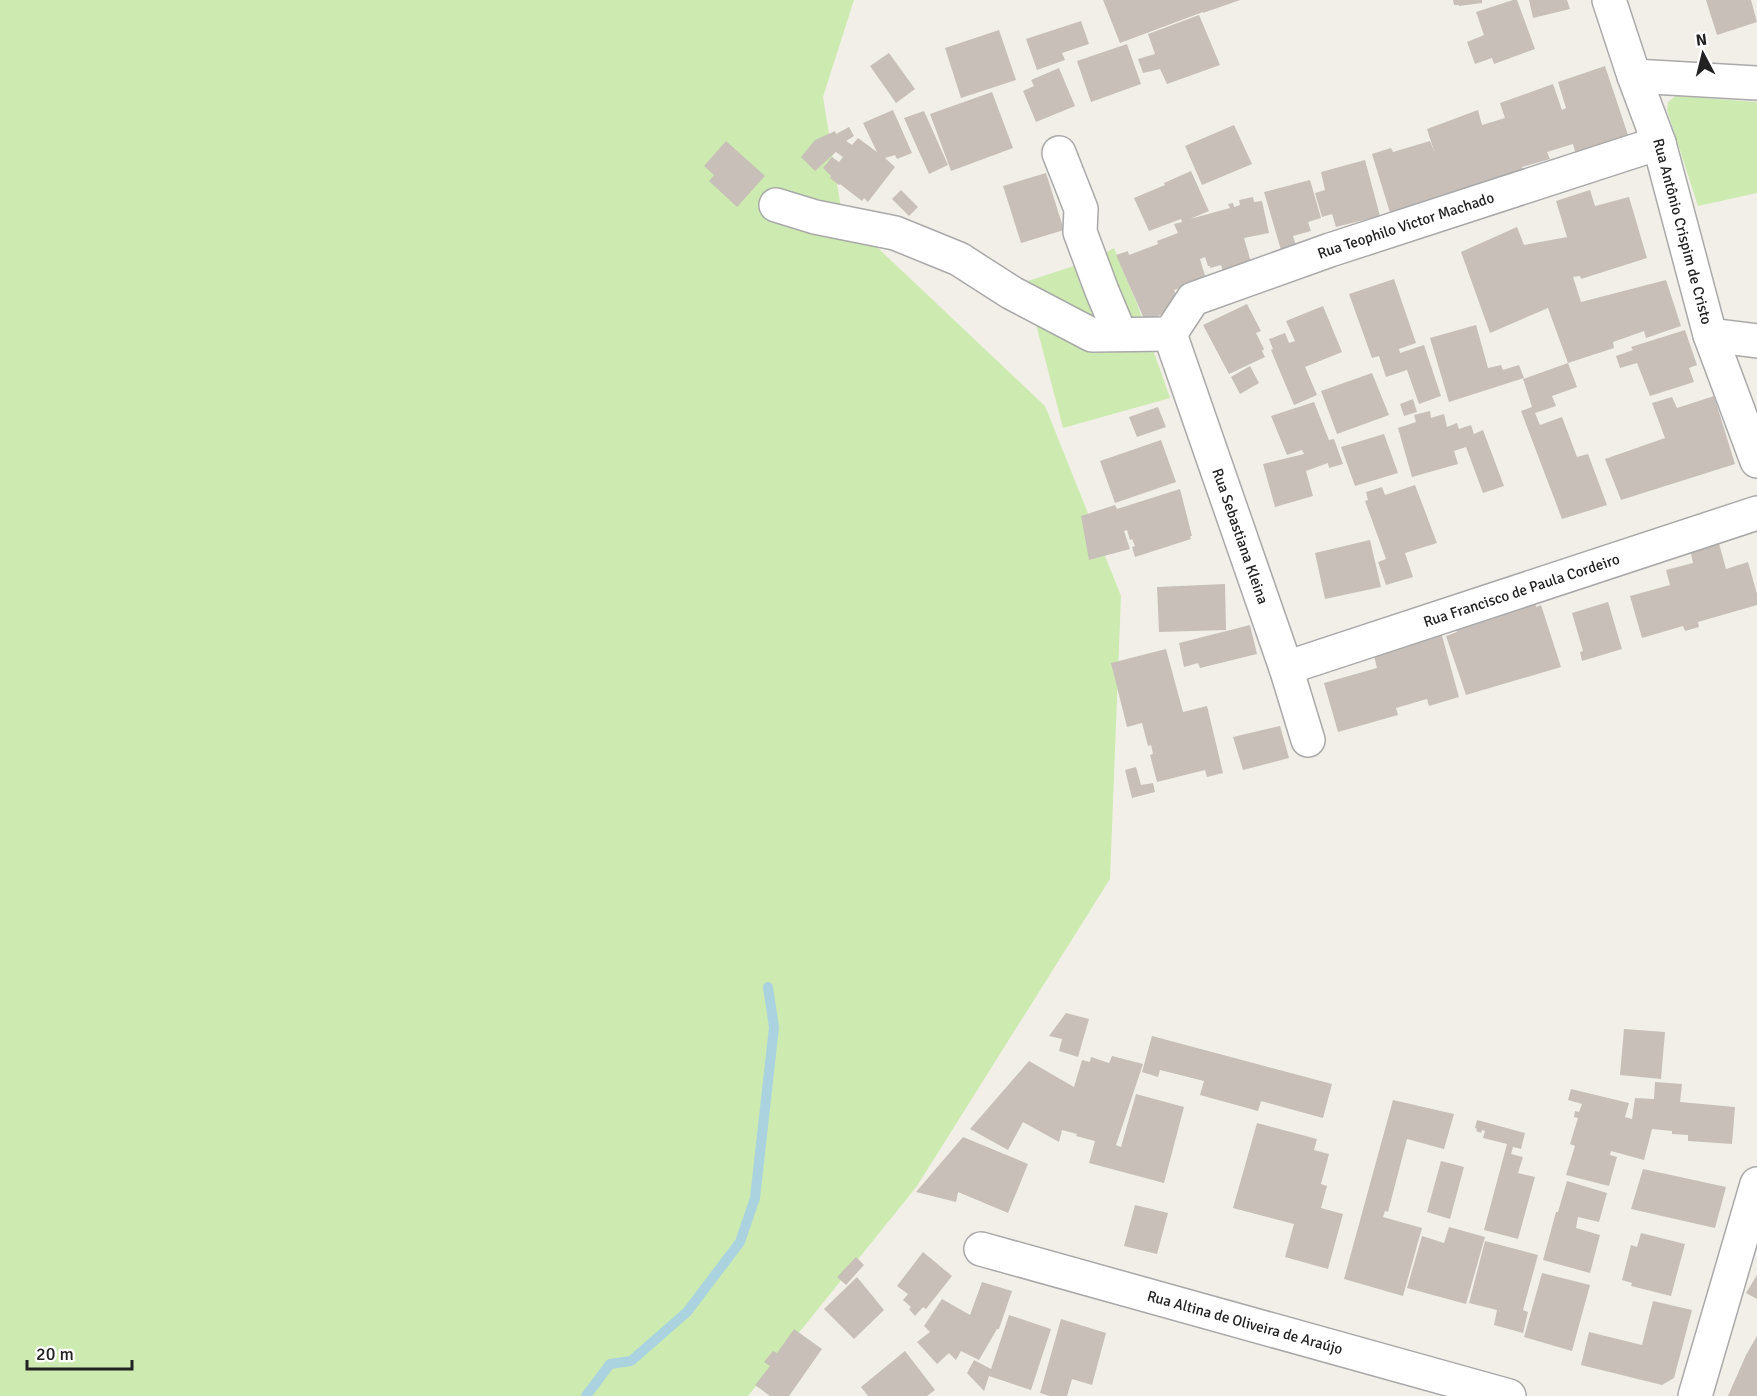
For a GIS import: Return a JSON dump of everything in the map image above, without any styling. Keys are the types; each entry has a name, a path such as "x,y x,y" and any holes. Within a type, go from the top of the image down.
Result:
{"street":[{"name":"Rua Antônio Crispim de Cristo","path":"1609,0 1659,143 1710,335 1757,461"},
{"path":"1634,76 1757,83"},
{"name":"Rua Teophilo Victor Machado","path":"1170,334 1193,299 1330,250 1659,143"},
{"path":"1059,153 1081,208 1080,232 1120,334"},
{"path":"776,205 814,217 895,233 959,259 1012,293 1092,335 1170,334"},
{"name":"Rua Sebastiana Kleina","path":"1170,334 1286,668 1308,740"},
{"path":"1710,335 1757,340"},
{"name":"Rua Francisco de Paula Cordeiro","path":"1286,668 1757,513"},
{"path":"1695,1396 1757,1184"},
{"name":"Rua Altina de Oliveira de Araújo","path":"981,1249 1509,1396"}],"green space":[{"path":"0,0 854,0 823,97 842,214 1045,406 1121,596 1110,879 917,1186 748,1396 0,1396"},
{"path":"1676,96 1757,102 1757,193 1698,206 1667,110 1668,102"},
{"path":"1114,248 1137,304 1170,398 1063,428 1025,282 1095,259"}],"building":[{"path":"1103,0 1240,0 1120,43"},
{"path":"1453,0 1482,0 1482,3 1459,6 1454,5"},
{"path":"1517,0 1535,49 1494,64 1492,58 1475,64 1467,42 1484,35 1476,12"},
{"path":"1529,0 1567,0 1570,9 1533,18"},
{"path":"1706,0 1751,0 1757,22 1717,35"},
{"path":"1199,15 1220,65 1167,84 1160,69 1143,73 1138,59 1155,54 1148,34"},
{"path":"1081,21 1089,44 1062,53 1065,60 1037,70 1026,39"},
{"path":"999,30 1016,80 961,98 945,48"},
{"path":"1127,44 1141,84 1091,102 1077,61"},
{"path":"889,53 915,89 896,103 870,66"},
{"path":"1605,66 1629,138 1576,155 1573,144 1547,152 1550,159 1522,167 1524,172 1391,216 1372,154 1391,148 1393,152 1430,141 1435,154 1427,129 1478,110 1482,125 1505,118 1500,103 1553,84 1562,110 1566,108 1558,82"},
{"path":"1059,68 1075,106 1036,122 1023,91 1034,86 1031,80"},
{"path":"992,92 1013,148 951,171 930,114"},
{"path":"893,110 912,153 897,159 895,155 885,158 895,167 868,202 864,198 862,201 839,185 823,168 832,157 839,162 843,157 836,152 815,171 801,157 815,140 835,131 836,134 849,127 854,136 846,141 852,145 858,138 877,152 863,123"},
{"path":"924,111 948,165 929,174 904,118"},
{"path":"1234,125 1252,164 1202,185 1185,146"},
{"path":"726,141 765,176 737,207 709,181 714,175 704,166"},
{"path":"1365,160 1380,216 1336,227 1332,214 1322,217 1315,193 1325,190 1321,172"},
{"path":"1191,171 1209,211 1190,219 1230,208 1228,204 1233,203 1234,207 1240,205 1239,200 1253,197 1254,202 1262,201 1269,233 1244,238 1251,262 1223,271 1221,265 1210,268 1205,257 1200,259 1206,279 1174,290 1181,307 1145,321 1116,255 1128,251 1129,255 1158,244 1157,241 1178,233 1174,224 1182,222 1181,219 1149,231 1134,198"},
{"path":"1046,173 1064,230 1021,243 1003,186"},
{"path":"1310,180 1321,218 1308,222 1311,231 1293,236 1296,245 1281,250 1264,192"},
{"path":"901,190 918,207 909,216 892,199"},
{"path":"1590,190 1595,206 1629,197 1647,258 1581,279 1580,276 1573,277 1581,302 1666,280 1681,326 1646,338 1644,331 1613,342 1614,348 1568,363 1548,308 1490,333 1461,252 1517,227 1524,245 1567,237 1556,201"},
{"path":"1394,279 1416,343 1399,349 1400,353 1424,345 1441,396 1419,404 1407,370 1386,377 1379,356 1372,358 1349,294"},
{"path":"1247,304 1261,331 1256,333 1264,349 1262,351 1265,357 1229,374 1203,325"},
{"path":"1323,306 1342,352 1305,367 1317,395 1294,405 1271,350 1273,349 1269,339 1285,333 1289,343 1295,341 1286,321"},
{"path":"1476,325 1488,368 1501,365 1503,370 1519,365 1524,378 1449,402 1430,338"},
{"path":"1685,330 1697,365 1689,368 1694,382 1650,396 1637,363 1620,368 1616,356 1633,350 1631,347"},
{"path":"1568,363 1577,387 1552,396 1556,406 1535,413 1540,425 1562,417 1577,457 1588,454 1607,505 1562,519 1521,411 1532,407 1523,379"},
{"path":"1250,366 1259,383 1240,394 1231,377"},
{"path":"1372,373 1389,415 1337,434 1321,391"},
{"path":"1714,396 1735,464 1621,500 1605,459 1665,438 1652,403 1672,397 1677,408"},
{"path":"1413,399 1417,412 1404,416 1400,404"},
{"path":"1314,402 1329,440 1334,439 1343,464 1329,468 1328,463 1306,471 1313,496 1275,507 1263,464 1304,454 1302,450 1287,455 1271,416"},
{"path":"1158,407 1166,427 1137,437 1129,417"},
{"path":"1430,411 1431,418 1444,414 1447,427 1457,423 1459,429 1471,425 1474,434 1483,430 1504,486 1483,493 1466,447 1454,451 1458,464 1412,477 1398,428 1416,422 1414,415"},
{"path":"1384,434 1398,473 1355,486 1341,447"},
{"path":"1161,440 1176,482 1115,503 1100,461"},
{"path":"1415,485 1437,543 1405,553 1413,577 1386,585 1378,562 1386,559 1365,501 1368,500 1366,492 1382,487 1385,495"},
{"path":"1180,489 1191,539 1135,557 1132,547 1135,546 1127,530 1124,531 1130,549 1089,560 1081,516 1115,505 1117,509"},
{"path":"1370,540 1381,587 1325,599 1315,553"},
{"path":"1718,540 1726,569 1748,562 1757,594 1757,605 1698,622 1699,627 1685,631 1683,626 1642,638 1630,596 1670,585 1666,570 1693,563 1690,549"},
{"path":"1225,584 1226,630 1159,632 1157,587"},
{"path":"1535,600 1536,607 1541,605 1561,667 1466,695 1446,636 1457,632 1454,624"},
{"path":"1608,602 1622,649 1582,661 1580,652 1583,651 1572,613"},
{"path":"1250,625 1257,654 1200,668 1198,663 1184,667 1179,643"},
{"path":"1441,632 1459,697 1429,706 1427,699 1396,708 1398,715 1338,732 1324,683 1377,668 1373,652"},
{"path":"1166,649 1183,712 1207,706 1223,773 1207,777 1205,770 1157,782 1150,755 1153,754 1151,745 1148,746 1142,723 1127,727 1111,663"},
{"path":"1280,726 1289,758 1243,770 1233,737"},
{"path":"1136,767 1141,785 1153,783 1155,792 1132,798 1125,770"},
{"path":"1066,1013 1089,1019 1078,1057 1059,1051 1062,1039 1049,1036"},
{"path":"1624,1029 1665,1032 1661,1079 1620,1075"},
{"path":"1152,1036 1332,1084 1323,1118 1261,1101 1258,1111 1200,1095 1204,1081 1160,1070 1158,1077 1142,1072"},
{"path":"1112,1056 1143,1064 1116,1145 1121,1147 1136,1094 1184,1107 1164,1183 1089,1163 1095,1141 1076,1136 1077,1134 1062,1130 1059,1142 1023,1122 1008,1150 970,1129 1029,1061 1074,1087 1082,1060 1090,1062 1091,1057 1109,1063"},
{"path":"1655,1082 1682,1084 1680,1102 1735,1107 1732,1144 1688,1141 1688,1135 1652,1129 1644,1160 1611,1151 1610,1155 1617,1157 1609,1186 1566,1175 1575,1146 1570,1144 1578,1118 1574,1117 1575,1111 1579,1112 1582,1104 1568,1100 1571,1089 1629,1103 1625,1117 1632,1119 1635,1098 1654,1099"},
{"path":"1393,1100 1454,1114 1444,1149 1407,1139 1388,1212 1385,1211 1383,1217 1422,1228 1403,1296 1344,1279"},
{"path":"1477,1120 1525,1133 1521,1149 1513,1147 1511,1154 1523,1157 1518,1173 1535,1177 1518,1239 1484,1230 1507,1144 1483,1138 1485,1131 1482,1130 1481,1133 1475,1128"},
{"path":"1257,1123 1317,1139 1314,1150 1329,1154 1321,1184 1327,1186 1321,1208 1343,1214 1328,1269 1285,1257 1294,1224 1233,1208"},
{"path":"963,1137 1028,1164 1008,1213 958,1192 956,1202 916,1192"},
{"path":"1441,1161 1464,1167 1450,1219 1427,1212"},
{"path":"1643,1169 1726,1187 1715,1228 1631,1209"},
{"path":"1567,1181 1607,1193 1599,1222 1578,1217 1576,1228 1600,1235 1590,1273 1543,1260"},
{"path":"1135,1205 1168,1213 1157,1254 1124,1246"},
{"path":"1449,1227 1485,1237 1466,1304 1407,1288 1422,1236 1444,1243"},
{"path":"1641,1233 1685,1244 1671,1296 1631,1286 1632,1283 1622,1280 1631,1245 1637,1247"},
{"path":"1485,1241 1538,1255 1523,1310 1528,1312 1523,1333 1494,1325 1497,1310 1469,1303"},
{"path":"923,1252 952,1276 926,1309 923,1307 915,1316 909,1309 911,1307 903,1300 908,1294 897,1286"},
{"path":"856,1257 864,1265 846,1285 837,1277"},
{"path":"1542,1273 1590,1285 1572,1351 1524,1337"},
{"path":"1757,1275 1757,1299 1746,1293"},
{"path":"857,1277 884,1310 854,1339 824,1309"},
{"path":"982,1282 1012,1291 999,1329 979,1360 961,1351 956,1360 949,1353 937,1364 917,1342 930,1332 924,1326 942,1299 970,1315"},
{"path":"1653,1301 1692,1310 1674,1378 1662,1385 1581,1365 1589,1332 1642,1345"},
{"path":"1009,1315 1051,1329 1031,1390 989,1376 984,1391 967,1373 974,1360 991,1369"},
{"path":"1061,1319 1106,1333 1092,1385 1072,1379 1067,1396 1050,1396 1040,1393"},
{"path":"794,1329 822,1349 789,1396 770,1396 755,1385 770,1366 764,1362 773,1351 777,1353"},
{"path":"1757,1336 1757,1396 1728,1396 1746,1355"},
{"path":"905,1351 935,1390 927,1396 868,1396 861,1387"}],"waterway":[{"path":"586,1396 610,1364 631,1361 687,1312 740,1242 755,1198 774,1027 768,987"}]}
